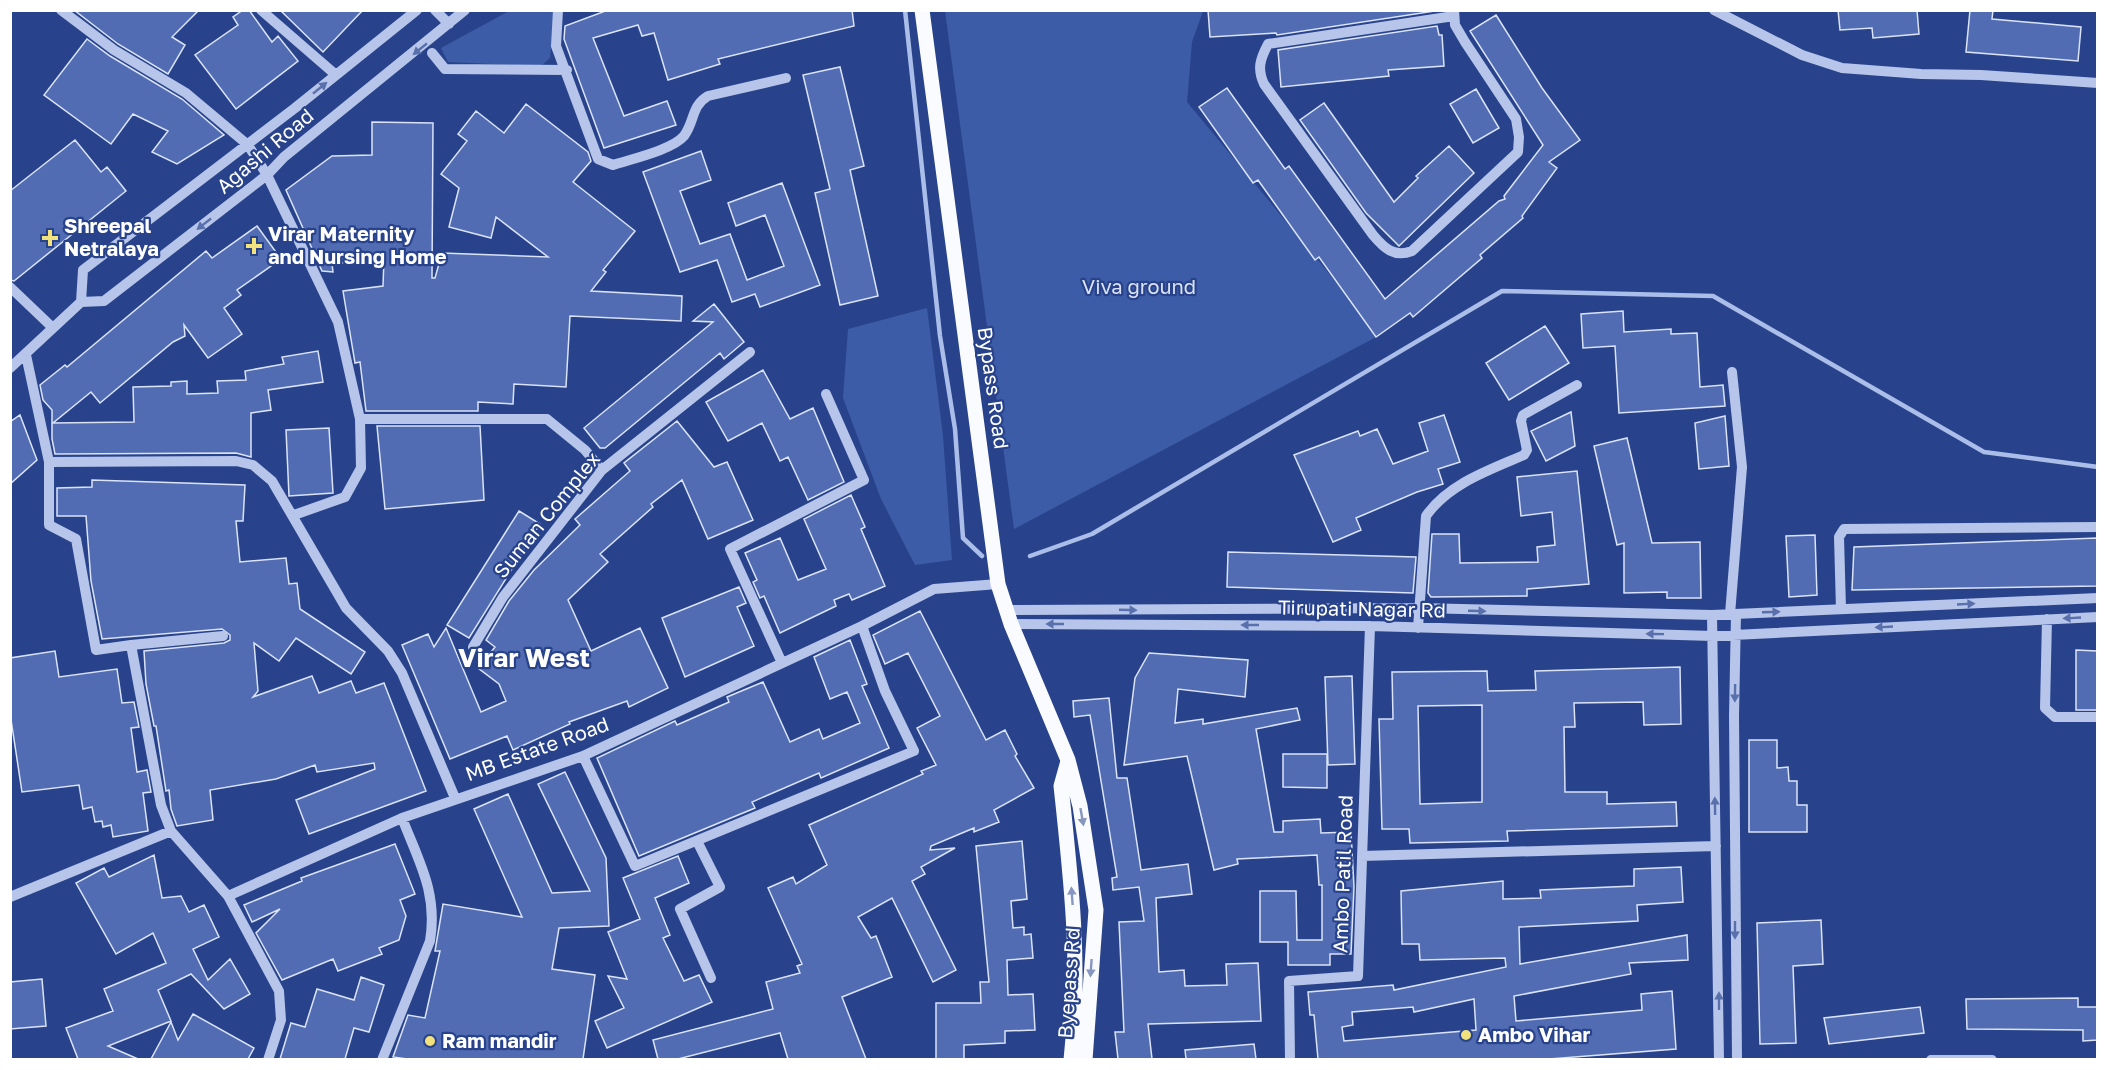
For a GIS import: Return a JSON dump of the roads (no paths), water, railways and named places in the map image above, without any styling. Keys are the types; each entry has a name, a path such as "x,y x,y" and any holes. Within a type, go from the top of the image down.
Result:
{"main road":[{"name":"Bypass Road","path":"921,10 998,584 1009,617 1068,760"},
{"name":"Byepass Rd","path":"1068,760 1080,806 1096,910 1085,1059"},
{"path":"1068,760 1061,786 1075,942 1076,1014 1071,1059"}],"street":[{"path":"61,10 114,50 186,93 248,145 267,175 339,322 360,418 362,468 345,497 294,515"},
{"path":"261,10 336,75"},
{"name":"Agashi Road","path":"417,10 248,145 83,270 81,302 104,301 267,175 284,157 465,10"},
{"path":"435,10 449,24"},
{"path":"558,10 556,46 567,70 598,159 613,165 673,144 688,128 699,102 708,96 786,78"},
{"path":"1714,10 1802,54 1842,68 2097,83"},
{"path":"1454,13 1455,25 1464,42 1516,119 1519,137 1518,152 1412,251 1397,254 1384,248 1373,235 1264,84 1259,73 1262,55 1268,44 1454,13"},
{"path":"432,53 445,69 567,70"},
{"path":"10,287 53,328"},
{"path":"10,368 81,302"},
{"name":"Suman Complex","path":"473,647 503,597 602,470 750,352"},
{"path":"26,355 49,462 49,525 76,539 96,650 223,636"},
{"path":"1732,372 1742,468 1733,614 1736,634 1737,1059"},
{"path":"1418,628 1426,516 1435,503 1473,477 1524,455 1527,450 1521,421 1523,415 1577,385"},
{"path":"782,663 730,549 864,480 826,394"},
{"path":"360,418 547,419 585,450 602,470"},
{"name":"MB Estate Road","path":"49,462 236,461 253,465 273,480 346,608 388,651 402,673 455,798 584,756 862,626 934,589 998,584"},
{"path":"1841,609 1839,537 1844,529 2097,526"},
{"path":"1009,617 1418,608 1712,615 2097,598"},
{"path":"1712,615 1719,1059"},
{"name":"Tirupati Nagar Rd","path":"1009,617 1713,636 2097,617"},
{"path":"2047,619 2045,708 2055,717 2097,717"},
{"path":"584,756 635,867 914,751 885,691 862,626"},
{"name":"Ambo Patil Road","path":"1290,1059 1289,981 1358,975 1370,626"},
{"path":"131,645 161,805 171,831 228,896 279,991 281,1020 268,1059"},
{"path":"228,896 402,818 455,798"},
{"path":"382,1059 430,941 433,922 432,897 402,818"},
{"path":"10,897 171,831"},
{"path":"697,841 720,887 680,909 711,978"},
{"path":"1362,856 1716,846"},
{"path":"1718,902 1736,902"},
{"path":"1931,1059 1992,1059"}],"waterway":[{"path":"905,10 940,336 955,429 963,538 982,556"},
{"path":"1030,556 1092,534 1502,291 1713,296 1984,452 2098,467"}],"place":[{"name":"Shreepal Netralaya","path":"50,238"},
{"name":"Virar Maternity and Nursing Home","path":"254,246"},
{"name":"Ambo Vihar","path":"1466,1035"},
{"name":"Ram mandir","path":"430,1041"}],"district":[{"name":"Virar West","path":"524,658"}],"park label":[{"name":"Viva ground","path":"1139,287"}]}
